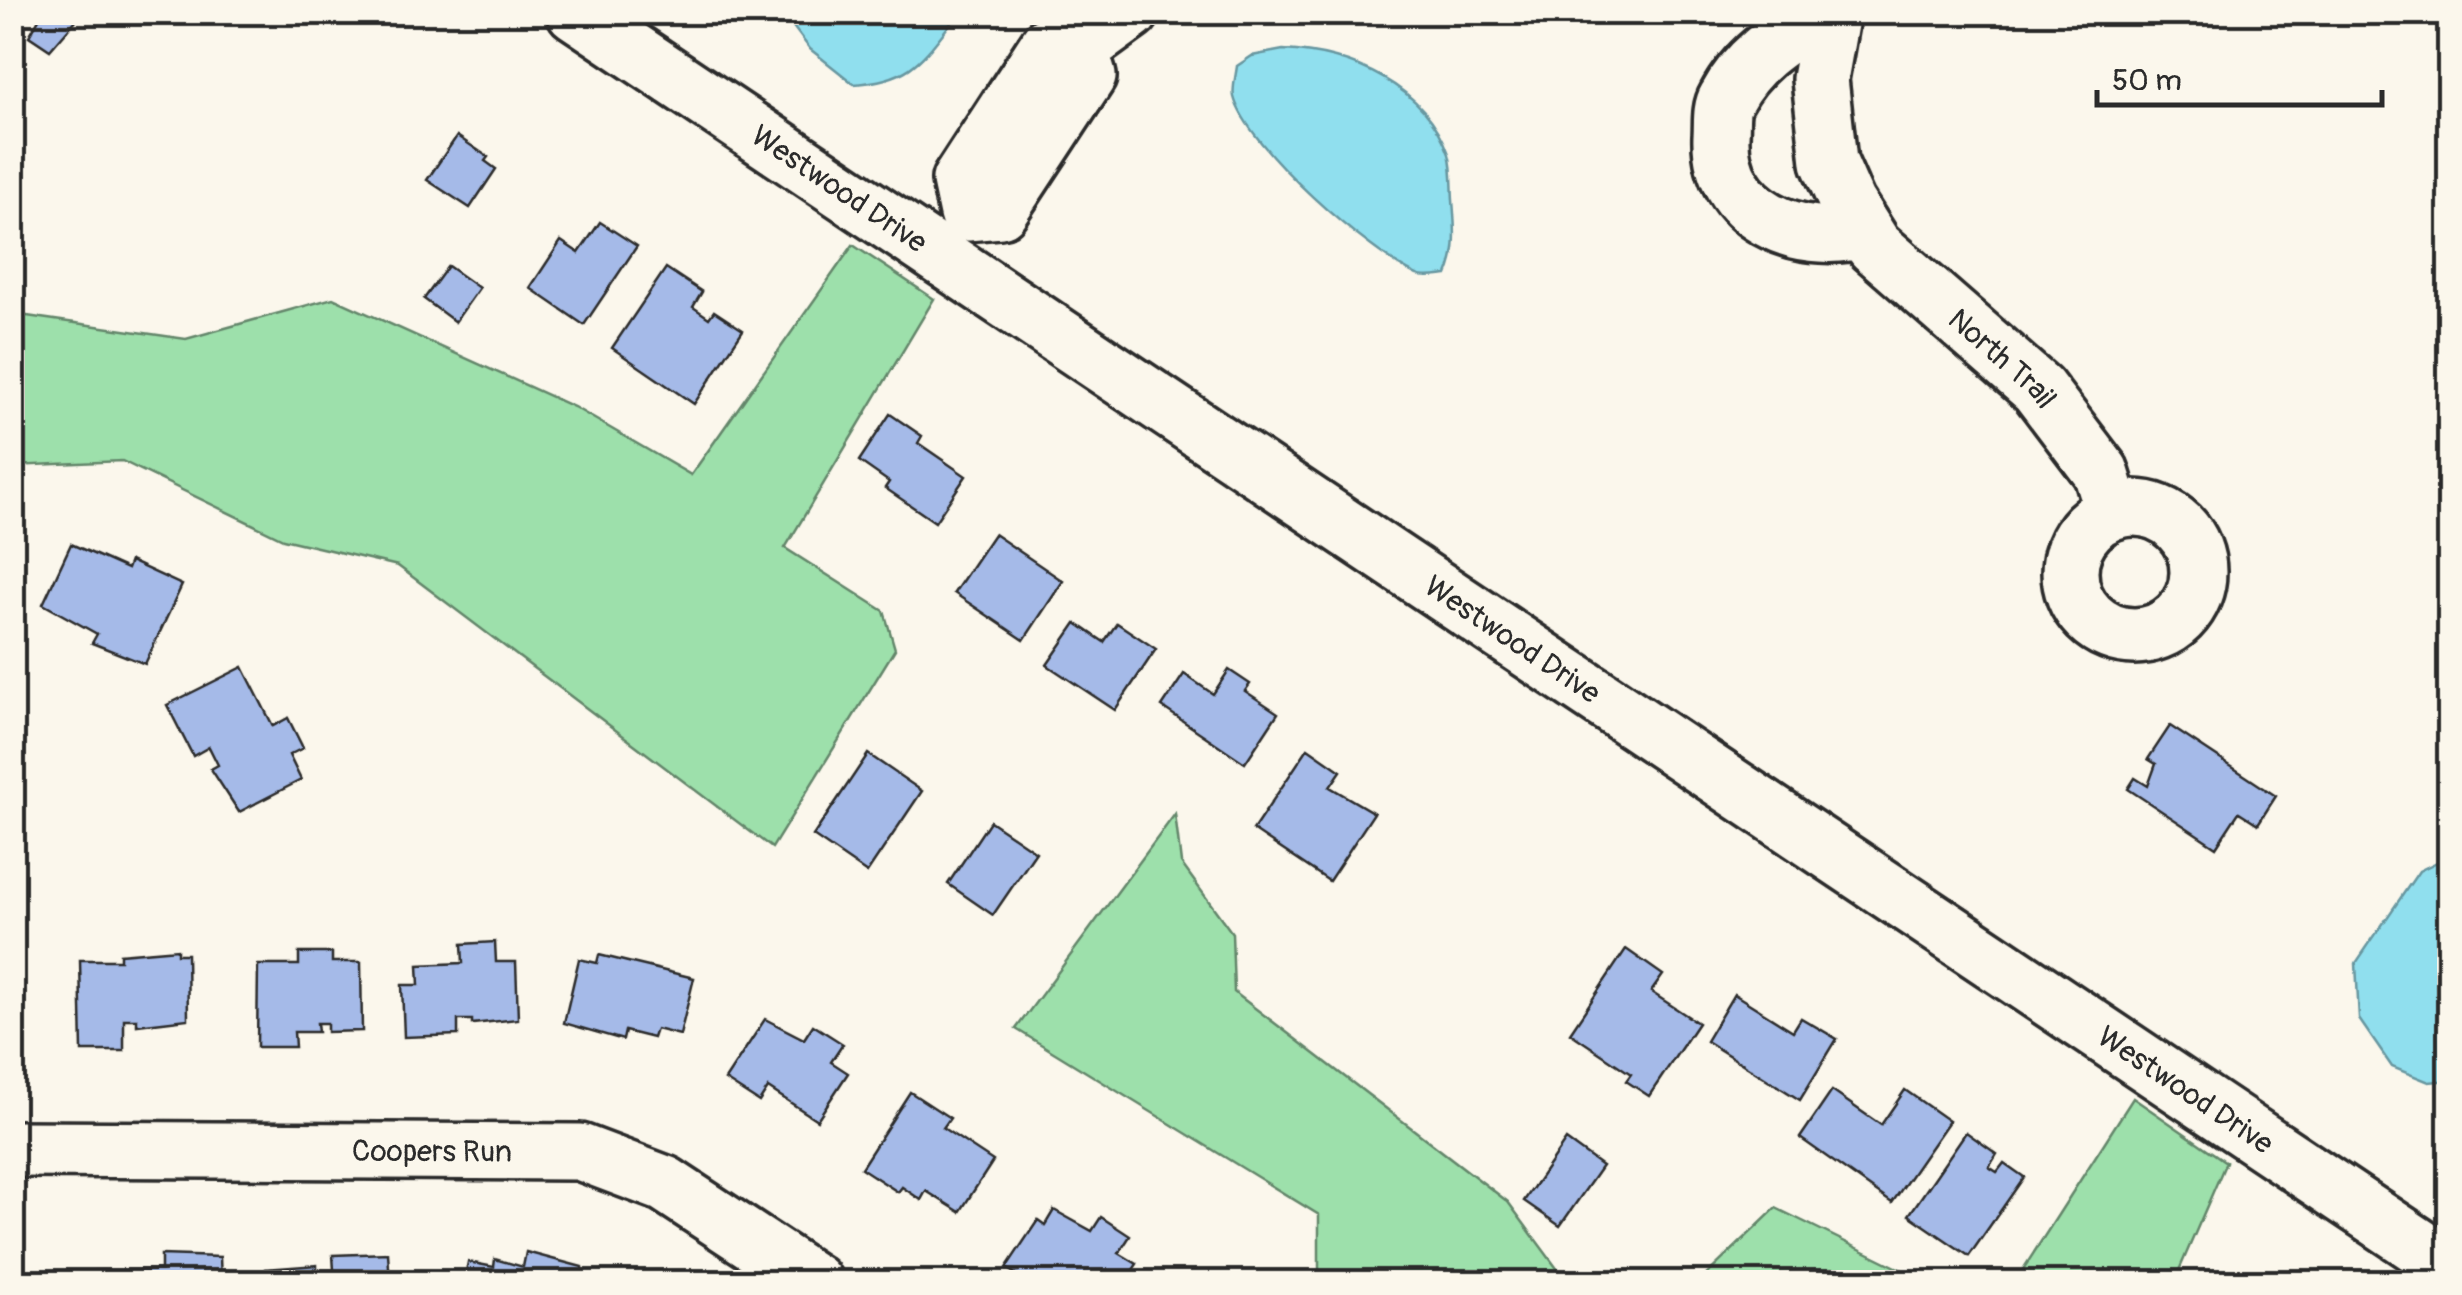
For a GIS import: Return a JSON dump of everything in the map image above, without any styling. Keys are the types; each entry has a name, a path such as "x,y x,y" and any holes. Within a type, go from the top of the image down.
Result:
{"street":[{"name":"Westwood Drive","path":"574,12 952,234 2450,1267"},
{"path":"952,234 960,180 1048,45 1080,49 1131,12"},
{"path":"1822,12 1751,60 1723,103 1721,145 1729,180 1771,224 1820,236 1863,230"},
{"name":"North Trail","path":"1832,12 1820,79 1829,162 1863,230 1874,246 2038,389 2101,472 2113,510"},
{"name":"Coopers Run","path":"12,1149 580,1152 665,1184 814,1282"}],"green space":[{"path":"853,245 934,299 785,548 884,611 895,649 772,848 398,566 283,539 122,461 13,466 13,314 186,339 333,298 574,407 691,475"},
{"path":"1175,814 1181,863 1232,933 1234,992 1508,1202 1567,1282 1319,1282 1319,1215 1016,1029"},
{"path":"2133,1098 2226,1162 2174,1282 2015,1282"},
{"path":"1776,1208 1927,1282 1699,1282"}],"water":[{"path":"793,12 959,13 916,64 891,77 854,84 810,49 788,20"},
{"path":"1283,50 1359,66 1404,92 1438,130 1452,171 1455,238 1447,275 1417,275 1370,245 1313,197 1261,143 1234,97 1237,66 1252,56"},
{"path":"2441,860 2450,863 2449,1080 2429,1082 2392,1067 2359,1019 2356,963 2419,871"}],"building":[{"path":"43,12 83,12 50,50 29,36"},
{"path":"457,136 488,157 485,161 496,169 470,208 427,180"},
{"path":"600,222 637,246 584,325 530,288 561,241 579,253"},
{"path":"448,266 479,288 455,322 424,299"},
{"path":"666,268 702,292 693,307 709,318 714,311 743,330 694,404 612,348"},
{"path":"890,414 922,436 918,443 966,476 935,522 885,488 889,482 859,461"},
{"path":"994,534 1063,581 1024,640 954,593"},
{"path":"71,544 127,569 130,561 182,585 145,664 92,643 97,634 43,604"},
{"path":"1076,623 1104,642 1117,623 1156,649 1115,710 1047,665"},
{"path":"243,667 273,726 288,718 303,748 289,755 301,780 239,812 211,769 218,765 209,747 193,756 167,705"},
{"path":"1229,670 1250,684 1245,691 1278,713 1245,763 1162,707 1184,674 1213,694"},
{"path":"2170,726 2276,796 2258,824 2239,812 2216,847 2128,789 2135,778 2148,786 2156,764 2148,759"},
{"path":"1308,748 1341,771 1330,787 1374,813 1329,881 1253,830"},
{"path":"868,754 922,791 867,873 813,836"},
{"path":"990,821 1036,852 993,915 948,884"},
{"path":"495,942 496,962 516,962 518,1019 472,1024 472,1020 458,1020 458,1035 404,1037 402,985 419,985 418,965 463,963 462,944"},
{"path":"177,949 177,954 187,954 188,1019 137,1025 137,1019 124,1019 124,1051 82,1051 80,960 120,960 120,954"},
{"path":"1626,949 1663,975 1651,992 1698,1023 1649,1096 1626,1081 1631,1074 1570,1033"},
{"path":"299,953 332,953 332,962 361,962 362,1031 327,1032 327,1023 317,1023 318,1032 294,1032 295,1047 257,1047 258,965 299,965"},
{"path":"599,955 694,978 680,1035 656,1029 653,1038 625,1031 623,1040 564,1023 579,959 597,963"},
{"path":"1734,994 1793,1031 1801,1018 1837,1039 1800,1100 1706,1041"},
{"path":"765,1019 804,1039 813,1025 843,1044 831,1062 848,1073 817,1120 768,1088 759,1102 725,1080"},
{"path":"1905,1090 1949,1121 1892,1203 1800,1138 1832,1091 1881,1125"},
{"path":"910,1092 950,1118 943,1128 993,1161 960,1212 926,1191 921,1200 902,1187 898,1192 861,1168"},
{"path":"1966,1132 1997,1154 1989,1167 1997,1172 2004,1163 2024,1177 1969,1256 1909,1215"},
{"path":"1566,1140 1602,1166 1560,1226 1524,1201"},
{"path":"1054,1210 1092,1231 1101,1217 1130,1236 1119,1253 1137,1264 1125,1282 1056,1282 1048,1277 1045,1282 1029,1282 1006,1268 1038,1220 1045,1225"},
{"path":"526,1252 582,1267 583,1282 464,1282 468,1262 494,1267 495,1259 523,1267"},
{"path":"388,1253 390,1282 266,1282 266,1269 317,1265 317,1271 334,1270 333,1255"},
{"path":"161,1255 220,1257 221,1282 94,1282 94,1271 161,1270"}]}
